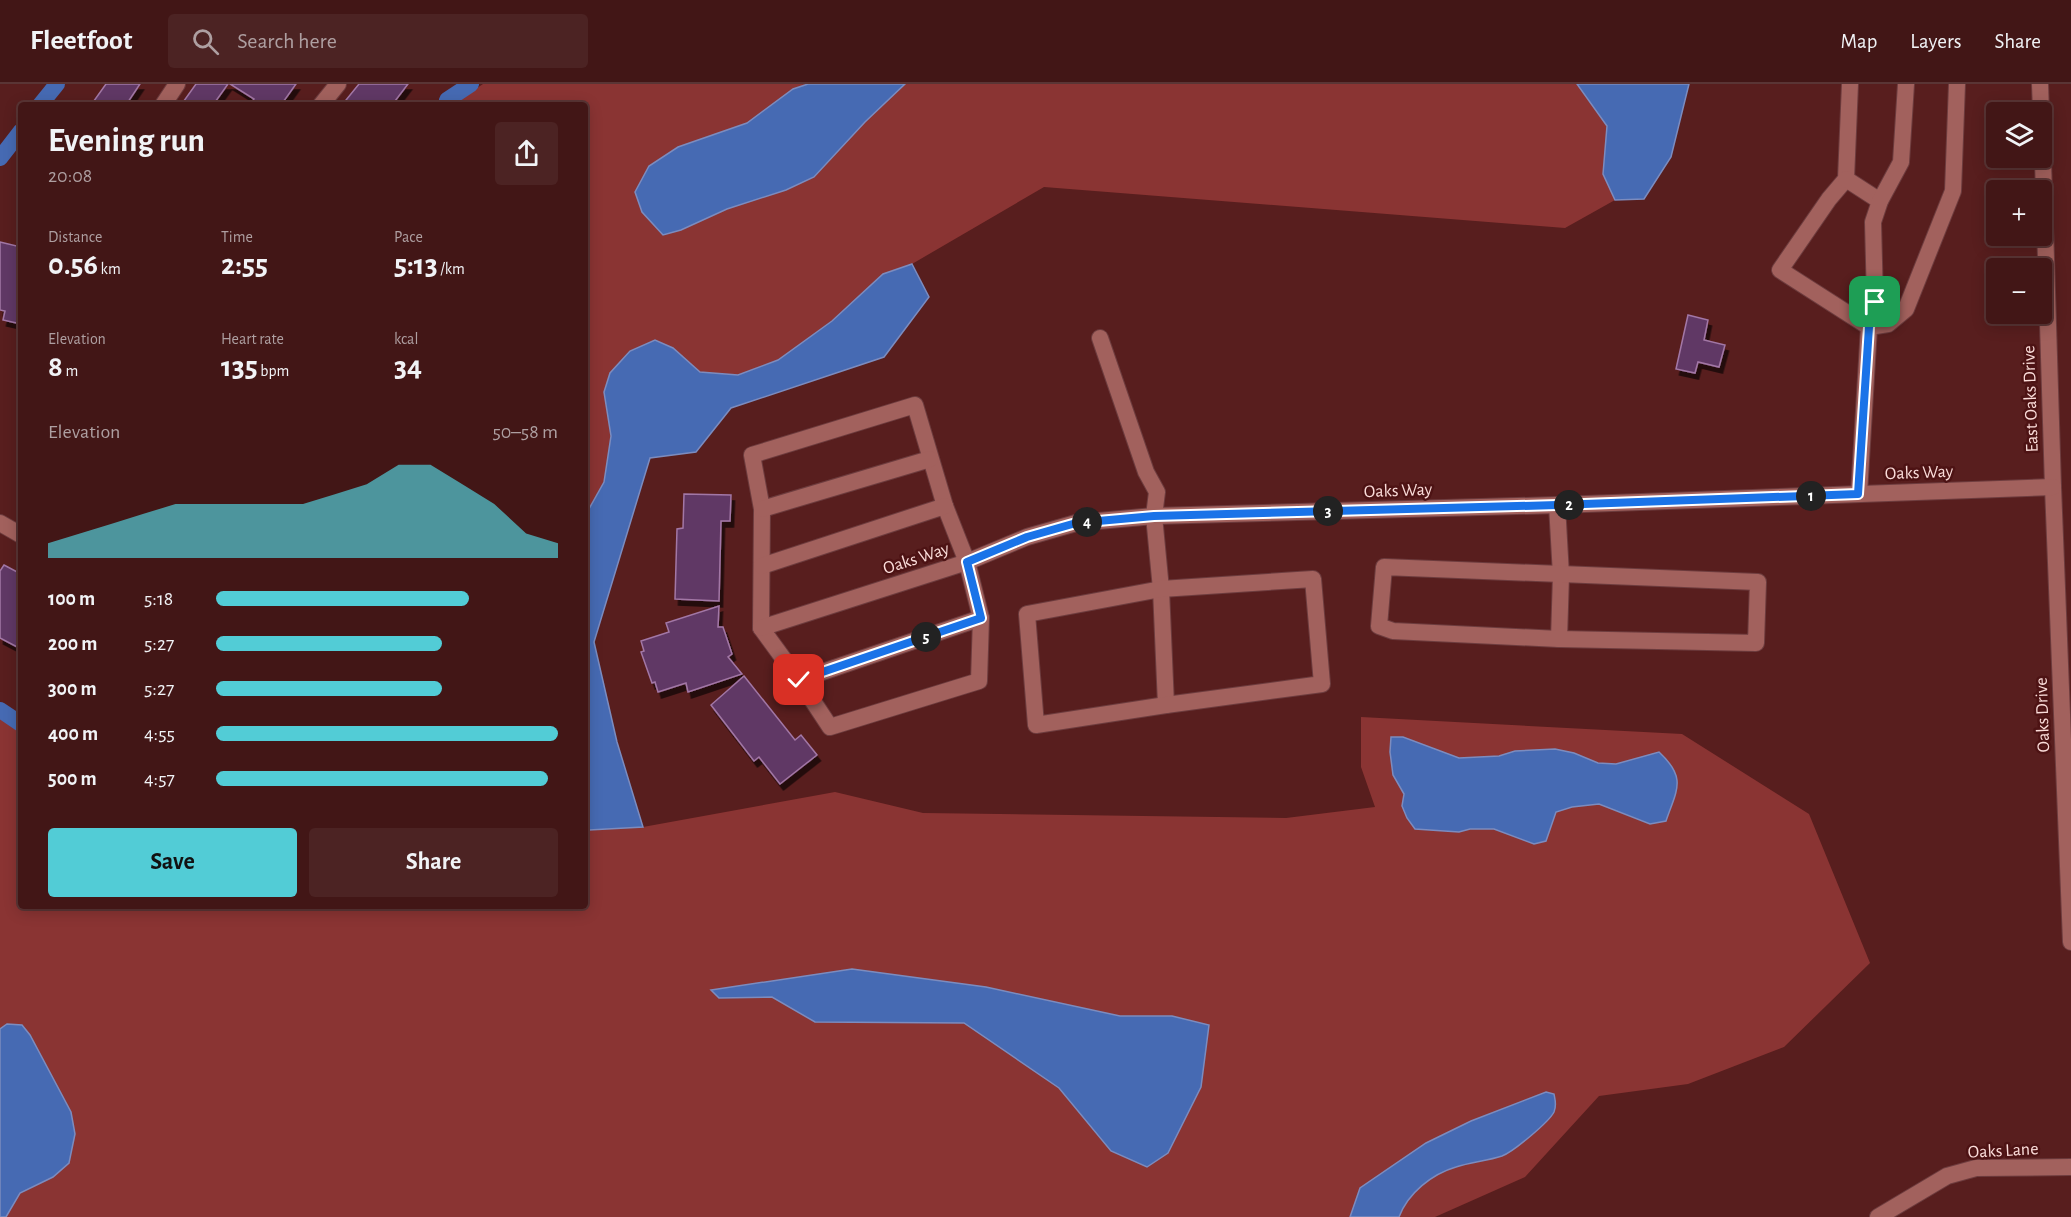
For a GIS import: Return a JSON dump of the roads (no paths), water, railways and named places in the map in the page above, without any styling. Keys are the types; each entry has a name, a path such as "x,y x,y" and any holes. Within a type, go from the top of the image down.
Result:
{"street":[{"path":"165,102 177,84"},
{"path":"323,102 338,84"},
{"path":"1850,84 1846,179 1829,199 1780,270 1869,327 1888,324 1906,309 1953,192 1957,84"},
{"path":"1858,494 1869,327 1875,302 1874,222 1880,201 1901,162 1906,84"},
{"path":"2040,84 2041,102"},
{"name":"East Oaks Drive","path":"2043,168 2053,487"},
{"path":"1846,179 1880,201"},
{"path":"1100,338 1146,472 1157,492 1154,516 1161,589 1167,705"},
{"path":"915,405 945,506 967,562 981,618 979,681 830,727 761,628 762,509 752,455 915,405"},
{"path":"762,509 930,459"},
{"name":"Oaks Way","path":"761,628 967,562 1027,537 1076,523 1154,516 1557,505 2053,487"},
{"name":"Oaks Drive","path":"2053,487 2071,942"},
{"path":"1557,505 1561,575 1559,639"},
{"path":"762,566 945,506"},
{"path":"0,523 18,533"},
{"path":"1384,567 1758,582 1756,643 1559,639 1393,631 1379,626 1384,567"},
{"path":"1314,579 1322,684 1167,705 1036,725 1027,614 1161,589 1314,579"},
{"path":"799,680 981,618"},
{"name":"Oaks Lane","path":"1878,1217 1947,1176 1976,1168 2071,1167"}],"water":[{"path":"808,84 905,84 865,122 814,177 786,190 727,209 681,230 663,235 642,212 635,192 649,166 678,147 747,123 793,89"},
{"path":"1577,84 1689,84 1671,157 1644,199 1615,200 1603,174 1607,126"},
{"path":"912,264 929,297 884,357 731,408 696,452 650,458 594,642 617,742 643,827 589,830 588,511 604,482 611,436 604,392 610,373 630,351 655,340 673,348 700,372 738,375 778,360 832,321 883,274"},
{"path":"1391,737 1403,737 1459,758 1555,749 1574,753 1598,763 1616,764 1659,752 1673,769 1677,784 1676,792 1666,821 1650,824 1599,804 1572,807 1556,812 1546,841 1534,844 1494,829 1470,829 1459,832 1415,829 1402,806 1404,794 1393,775"},
{"path":"852,969 986,987 1120,1016 1172,1016 1209,1025 1201,1087 1168,1153 1147,1167 1111,1151 1059,1088 964,1023 815,1022 772,997 719,998 711,990"},
{"path":"7,1024 22,1025 30,1035 71,1112 75,1134 69,1163 53,1177 20,1193 6,1217 0,1217 0,1029"},
{"path":"1546,1092 1554,1094 1556,1105 1551,1117 1507,1153 1438,1174 1415,1192 1399,1217 1350,1217 1360,1188 1426,1143 1471,1121"}],"waterway":[{"path":"42,102 57,84"},
{"path":"447,100 471,84"},
{"path":"0,158 18,135"},
{"path":"0,710 18,722"}]}
